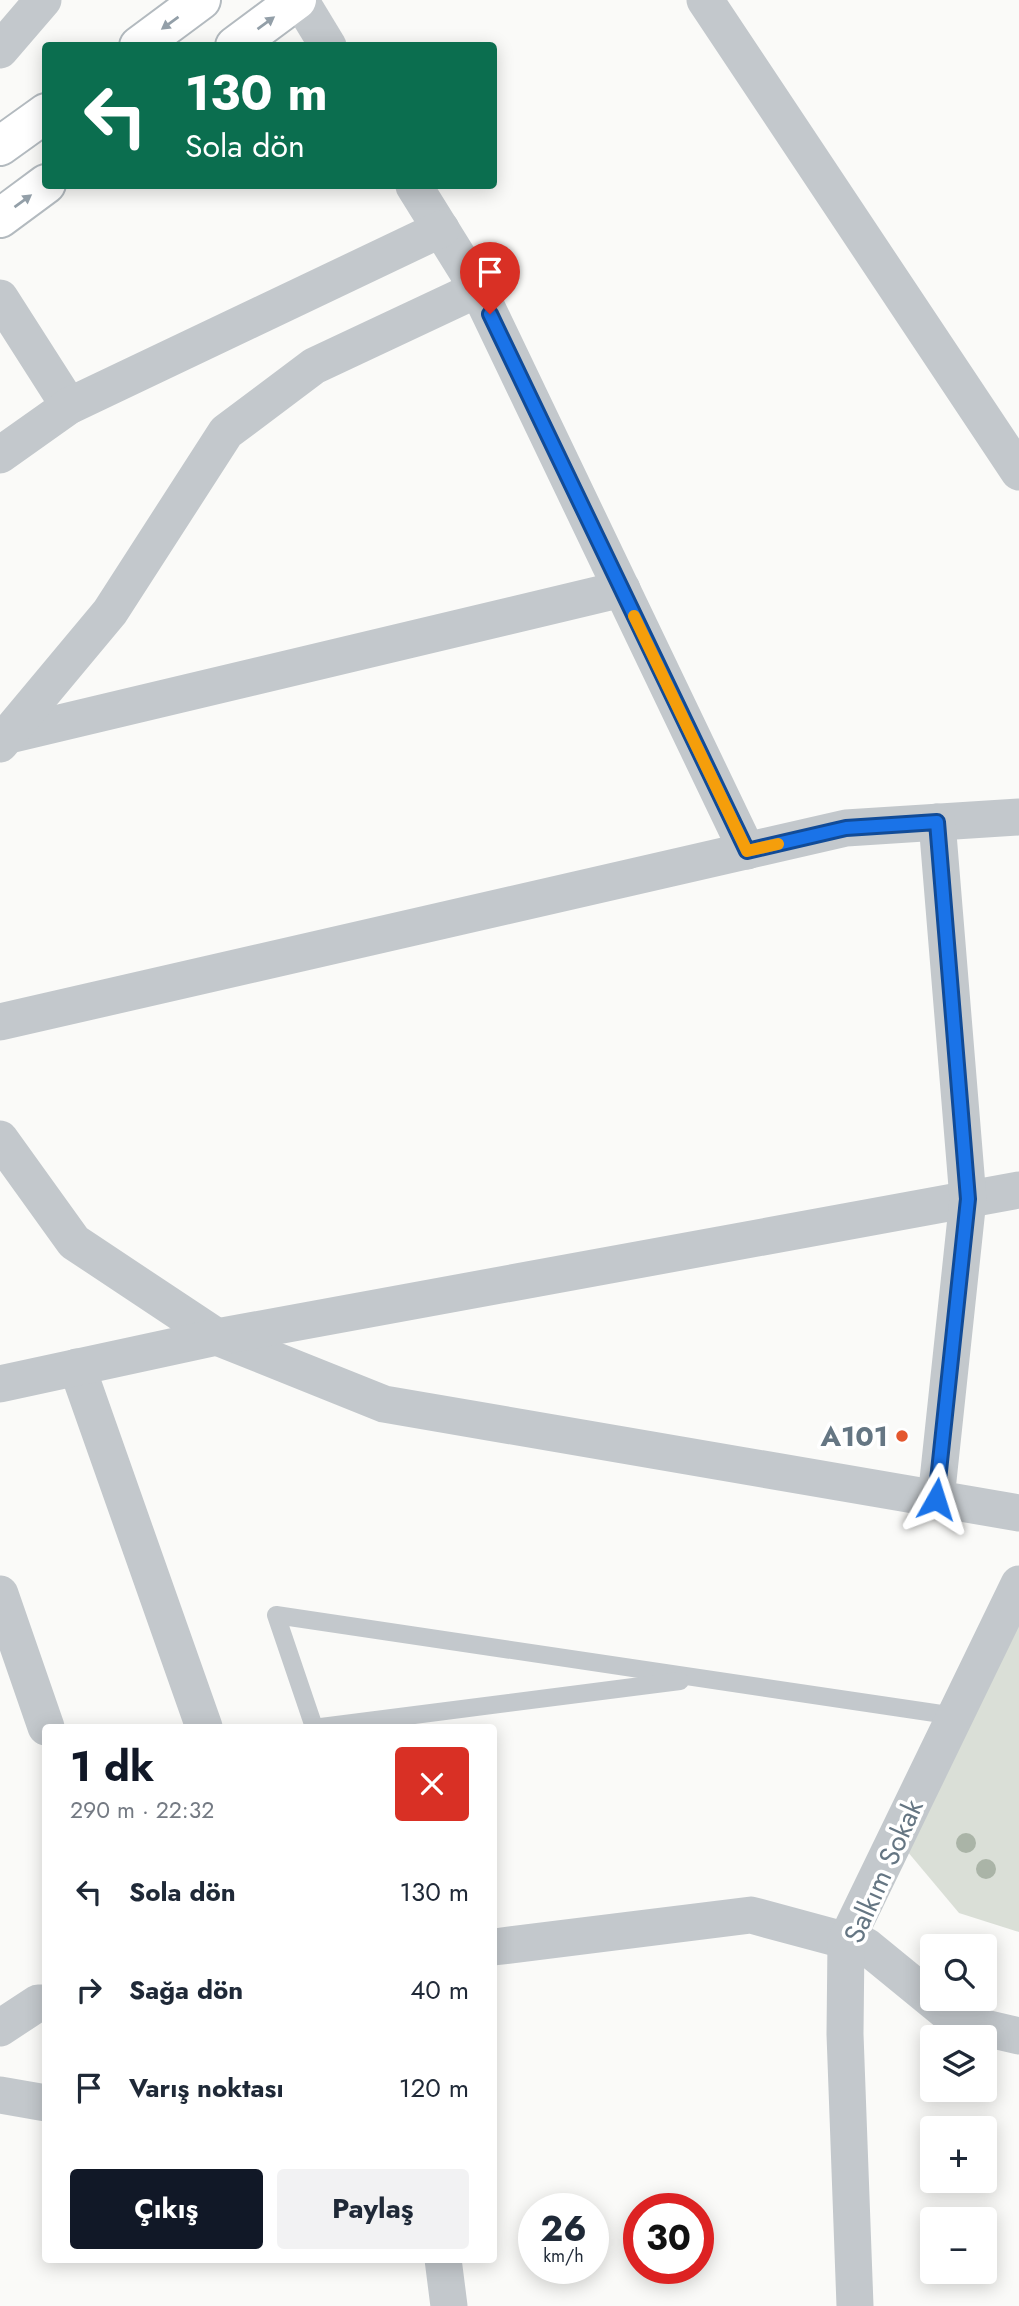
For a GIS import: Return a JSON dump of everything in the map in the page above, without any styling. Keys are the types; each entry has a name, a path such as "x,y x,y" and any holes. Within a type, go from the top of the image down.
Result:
{"main road":[{"path":"144,42 201,0"},
{"path":"240,42 298,0"},
{"path":"0,146 42,116"},
{"path":"0,218 42,187"}],"street":[{"path":"298,0 325,42"},
{"path":"705,0 1019,472"},
{"path":"0,50 28,5"},
{"path":"416,189 478,289 747,851"},
{"path":"0,455 69,406 441,229"},
{"path":"3,740 110,612 226,432 314,366 478,289"},
{"path":"0,298 69,406"},
{"path":"3,740 622,589"},
{"path":"0,1022 846,828 1019,817"},
{"path":"936,1499 968,1199 937,822"},
{"path":"0,1139 74,1242 217,1337 384,1404 1019,1513"},
{"path":"0,1384 217,1337 1019,1190"},
{"path":"77,1367 203,1724"},
{"name":"Salkım Sokak","path":"855,2306 845,2034 846,1941 1019,1584"},
{"path":"0,1594 45,1724"},
{"path":"497,1947 751,1915 866,1946 959,2022 1019,2036"},
{"path":"0,2028 42,2004"},
{"path":"0,2095 42,2102"},
{"path":"444,2263 449,2306"}],"lane":[{"path":"313,1724 276,1615 955,1716"},
{"path":"344,1724 701,1678"}],"shaded area":[{"path":"1019,1625 1019,1932 959,1913 907,1851"}],"slow traffic":[{"path":"634,616 747,851 778,844"}],"place":[{"name":"A101","path":"902,1436"}],"route":[{"path":"490,314 747,851 846,828 937,822 968,1199 936,1499"}]}
